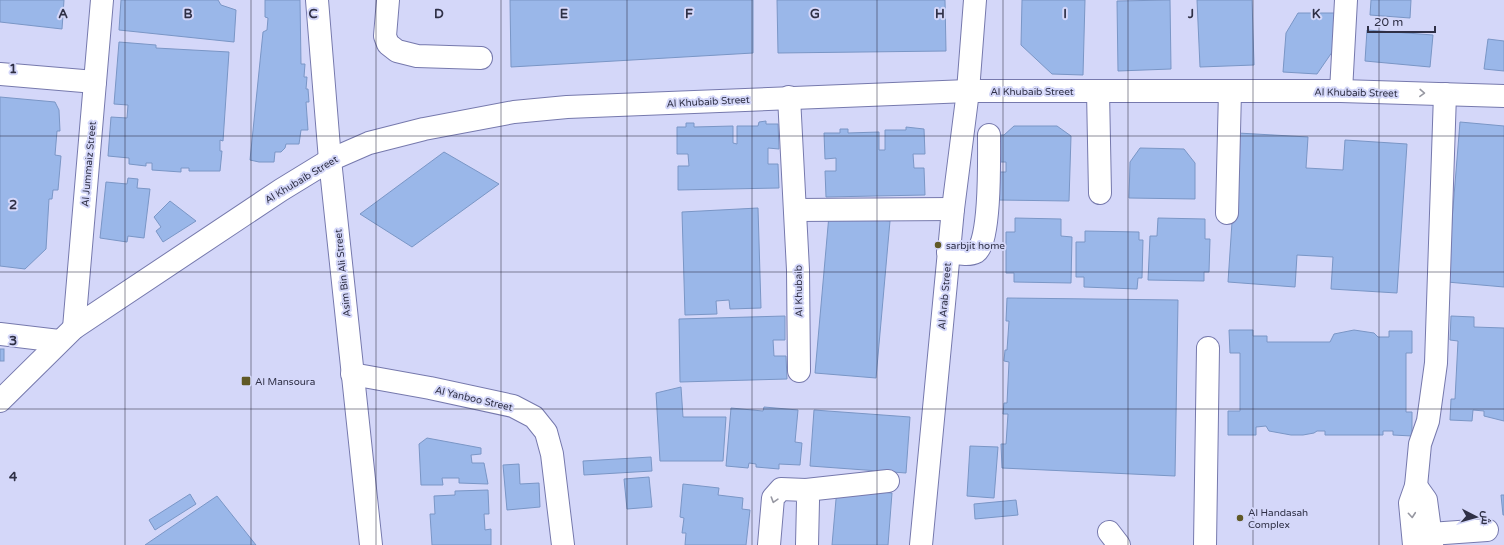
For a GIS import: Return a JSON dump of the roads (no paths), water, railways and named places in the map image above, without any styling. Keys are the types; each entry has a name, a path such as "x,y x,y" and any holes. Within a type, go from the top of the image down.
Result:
{"street":[{"name":"Al Jummaiz Street","path":"66,334 95,82 102,0"},
{"name":"Asim Bin Ali Street","path":"317,0 330,160 371,545"},
{"path":"388,0 385,36 388,44 396,51 417,56 481,58"},
{"name":"Al Arab Street","path":"921,545 948,252 968,91 976,0"},
{"path":"1341,91 1346,0"},
{"path":"0,74 95,82"},
{"name":"Al Khubaib Street","path":"0,401 66,334 281,190 330,160 369,143 473,118 567,107 968,91 1341,91 1504,96"},
{"path":"1098,91 1100,193"},
{"path":"1227,213 1230,91"},
{"path":"1445,94 1436,362 1428,421 1420,444 1416,486 1410,503 1425,541 1487,530"},
{"name":"Al Khubaib","path":"789,97 798,270 799,371"},
{"path":"948,252 970,254 974,253 981,246 986,228 989,134"},
{"path":"795,210 953,209"},
{"path":"0,334 66,334"},
{"path":"1205,545 1208,348"},
{"name":"Al Yanboo Street","path":"352,374 430,388 513,406 534,417 546,432 552,454 563,545"},
{"path":"769,545 772,504 776,493 781,489 788,488 806,490 888,481"},
{"path":"806,490 808,501 807,545"}],"place":[{"name":"sarbjit home","path":"938,245"},
{"name":"Al Mansoura","path":"246,381"},
{"name":"Al Handasah Complex","path":"1240,518"}]}
